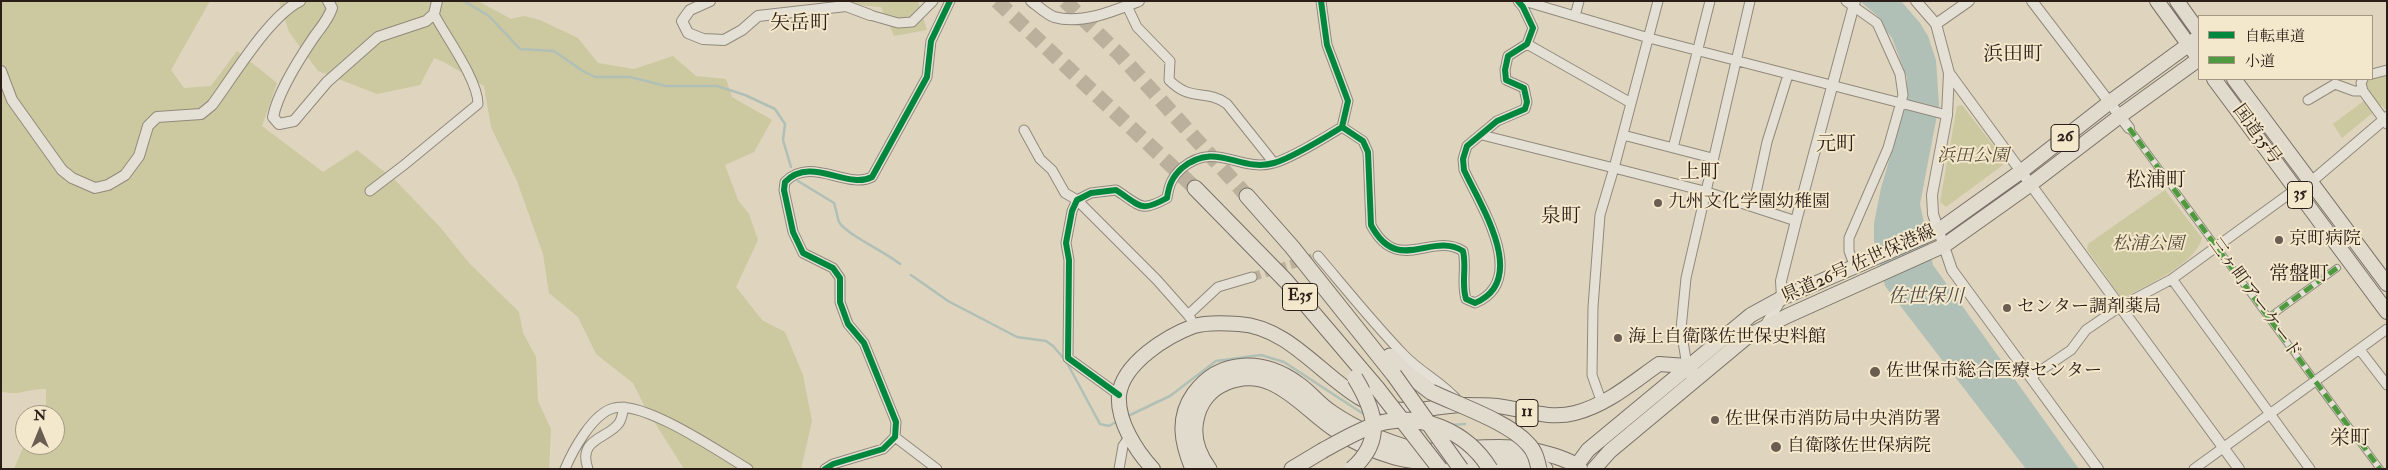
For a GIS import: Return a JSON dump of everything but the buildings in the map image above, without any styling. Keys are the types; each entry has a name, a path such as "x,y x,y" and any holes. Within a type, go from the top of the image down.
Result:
{"highway":[{"name":"E35","path":"1195,188 1286,281 1377,388 1440,469"},
{"name":"E35","path":"1247,196 1292,247 1394,375 1462,469"},
{"path":"1218,211 1249,252 1314,324 1355,378 1372,410 1374,427 1372,443 1362,461 1352,469"},
{"path":"1292,247 1404,372 1431,392 1516,432 1530,444 1539,469"},
{"path":"1192,469 1184,449 1182,434 1186,409 1192,396 1202,383 1216,373 1232,367 1248,365 1262,366 1278,372 1297,383 1331,413 1366,432 1417,451 1513,448 1558,457 1577,467"},
{"path":"1209,469 1200,457 1196,443 1194,427 1197,412 1211,392 1220,385 1248,376 1262,378 1275,383 1336,430 1362,445 1395,457 1418,462 1444,464 1496,461 1531,464 1545,469"},
{"path":"1292,469 1355,433 1378,424 1397,420 1424,422 1456,434 1472,446 1490,469"}],"main road":[{"path":"2156,1 2194,41 2198,55"},
{"path":"2177,1 2198,31"},
{"name":"県道26号 佐世保港線","path":"1577,467 1588,450 1751,314 1782,298 1934,232 2023,170 2110,102 2194,41"},
{"name":"県道26号 佐世保港線","path":"1594,469 1610,451 1748,336 1765,326 1939,247 2032,184 2120,116 2198,60"},
{"name":"国道35号","path":"2215,80 2387,312"},
{"name":"国道35号","path":"2235,80 2387,284"},
{"path":"1782,298 1795,300 1860,276 1876,275"},
{"path":"1739,325 1808,298 1822,300"},
{"name":"11","path":"1119,395 1125,378 1134,363 1192,320 1242,324 1263,330 1291,344 1342,387 1379,406 1404,411 1462,405 1497,406 1540,416 1561,416 1577,413 1602,403 1660,364 1687,366"},
{"path":"1687,366 1696,379"},
{"path":"1119,395 1122,415 1130,436 1144,459 1153,469"}],"street":[{"path":"1,71 12,100 62,170 84,184 95,188 108,185 125,175 139,156 148,126 156,117 201,114 212,105 271,25 291,5 300,1"},
{"path":"328,1 332,8 329,18 314,38 276,101 273,116 279,124 294,121 327,82 378,37 426,21 434,14 437,1"},
{"path":"710,1 690,10 682,21 688,32 703,39 724,40 742,30 758,16 846,6 898,23 912,22 933,1"},
{"path":"825,469 833,464 883,449 895,437 896,422 892,408 864,343 848,324 840,302 840,278 833,268 803,253 793,232 784,190 785,182 797,173 819,172 865,180 872,177 927,77 931,41 950,1"},
{"path":"1031,1 1053,16 1067,19 1090,18 1139,1"},
{"path":"1119,395 1068,358 1069,260 1066,243 1072,211 1077,200 1091,193 1116,190 1141,206 1150,208 1168,198 1169,184 1178,172 1191,161 1216,156 1257,165 1274,163 1342,127 1348,101 1327,45 1320,1"},
{"path":"1342,127 1364,141 1368,152 1370,225 1376,234 1389,247 1404,251 1454,245 1462,251 1466,261 1464,292 1466,299 1475,303 1486,299 1494,289 1499,277 1500,265 1496,237 1464,170 1462,158 1467,146 1497,122 1526,109 1527,102 1524,88 1506,80 1505,70 1508,56 1527,44 1532,28 1523,7 1518,1"},
{"path":"1524,1 1649,38 1943,114"},
{"path":"1575,16 1579,1"},
{"path":"1602,403 1592,375 1593,307 1600,215 1632,103 1658,1"},
{"path":"1673,148 1699,51 1710,1"},
{"path":"1687,366 1681,329 1686,278 1704,191 1750,1"},
{"path":"1916,1 1936,24 1950,73 2023,170 2239,469"},
{"path":"1936,24 1969,1"},
{"path":"2032,1 2128,128"},
{"path":"1765,326 1782,298 1781,281 1833,86 1852,3 1877,23 1900,74 1903,95 1903,103 1888,148 1849,238 1849,251 1855,267"},
{"path":"1127,6 1137,27 1170,61 1169,80 1179,90 1190,95 1218,97 1227,104 1274,163"},
{"path":"370,191 426,148 478,104 478,94 472,81 434,14"},
{"path":"1527,44 1632,103"},
{"path":"2373,74 2387,70"},
{"path":"1950,73 1932,195 1934,232 1939,247 1952,270 2098,469"},
{"path":"1753,207 1767,142 1788,74"},
{"path":"2032,377 2071,350 2086,330 2121,306 2172,279 2296,189 2312,181 2386,120 2363,91 2361,83 2363,80"},
{"path":"2308,100 2335,84 2354,91 2363,91"},
{"name":"三ヶ町アーケード","path":"2128,128 2380,469"},
{"path":"1024,130 1040,159 1052,170 1065,194 1077,200 1157,280 1192,320 1218,287 1252,278"},
{"path":"1482,135 1704,191 1796,221"},
{"path":"1623,135 1712,158"},
{"path":"1318,256 1404,356 1425,374 1449,389 1462,405"},
{"path":"2268,318 2337,268"},
{"path":"2172,279 2310,469"},
{"path":"2194,469 2387,329"},
{"path":"2360,350 2387,385"},
{"path":"588,469 586,456 593,441 619,423 624,407"},
{"path":"565,469 574,448 599,418 613,408 624,407 632,407 664,420 748,469"},
{"path":"1119,469 1123,446 1130,436"},
{"path":"895,437 937,469"}],"green space":[{"path":"1,1 210,1 171,70 184,88 211,86 237,51 277,83 262,126 323,172 357,150 396,181 440,227 469,263 519,312 523,333 536,357 538,401 551,429 549,469 14,469 20,455 65,455 65,405 45,405 46,389 18,393 1,391"},
{"path":"279,1 478,1 511,19 524,16 540,20 578,38 598,63 634,69 673,56 696,76 726,79 732,97 772,120 754,152 725,165 738,200 749,214 758,240 736,287 762,320 785,332 803,375 812,421 801,469 684,469 645,407 633,383 596,354 578,317 549,293 543,254 517,181 491,127 484,86 434,58 420,85 377,94 318,71 289,32"},
{"path":"806,1 918,1 927,30 894,36 881,7"},
{"path":"2387,74 2387,112 2382,105 2342,138 2333,124 2365,100 2366,80 2373,80 2373,78"},
{"name":"浜田公園","path":"1962,105 2003,158 2003,165 1946,207 1940,202 1957,106"},
{"name":"松浦公園","path":"2165,190 2202,238 2191,256 2170,272 2127,296 2120,296 2087,249 2088,244"}],"water":[{"name":"佐世保川","path":"1860,1 1901,1 1920,23 1928,36 1936,60 1939,105 1920,204 1933,265 2079,469 2026,469 1885,286 1874,241 1874,223 1881,188 1904,109 1907,78 1892,38 1879,22 1881,19"}],"waterway":[{"path":"464,1 489,16 520,49 554,51 595,77 630,77 666,86 717,86 745,95 775,109 785,124 783,140 791,167"},
{"path":"798,181 834,203 839,222 843,227 900,264"},
{"path":"911,275 948,301 1017,337 1046,341 1053,346 1066,361 1100,424 1109,426 1116,422"},
{"path":"1130,415 1170,396 1216,361 1261,355 1284,362 1365,415"},
{"path":"1452,425 1465,424"}],"tunnel":[{"path":"997,1 1195,188"},
{"path":"1065,1 1120,55 1247,196"},
{"path":"1252,277 1318,256"}],"marked path":[{"path":"2129,128 2380,469"},
{"path":"2268,318 2337,268"}],"cycle path":[{"path":"825,469 833,464 883,449 895,437 896,422 864,343 848,324 840,302 840,278 833,268 803,253 793,232 784,190 785,182 795,175 806,172 817,172 862,180 872,177 927,77 931,41 950,1"},
{"path":"1119,395 1068,358 1069,260 1066,243 1072,211 1077,200 1091,193 1116,190 1136,204 1141,206 1151,205 1167,198 1173,178 1182,168 1194,160 1217,157 1250,164 1274,163 1300,152 1342,127 1348,101 1327,45 1321,1"},
{"path":"1342,127 1363,141 1368,152 1371,225 1381,240 1392,248 1404,250 1451,246 1463,251 1466,299 1475,303 1491,292 1499,277 1500,260 1489,221 1464,170 1463,159 1467,146 1497,121 1525,109 1527,102 1524,88 1506,80 1505,70 1508,56 1527,44 1533,28 1518,1"}],"place":[{"name":"九州文化学園幼稚園","path":"1658,203"},
{"name":"京町病院","path":"2279,240"},
{"name":"センター調剤薬局","path":"2007,308"},
{"name":"海上自衛隊佐世保史料館","path":"1618,338"},
{"name":"佐世保市総合医療センター","path":"1875,372"},
{"name":"佐世保市消防局中央消防署","path":"1715,420"},
{"name":"自衛隊佐世保病院","path":"1776,447"}],"district":[{"name":"矢岳町","path":"800,25"},
{"name":"浜田町","path":"2013,56"},
{"name":"元町","path":"1836,146"},
{"name":"上町","path":"1700,174"},
{"name":"松浦町","path":"2156,182"},
{"name":"泉町","path":"1561,218"},
{"name":"常盤町","path":"2299,276"},
{"name":"栄町","path":"2350,440"}]}
